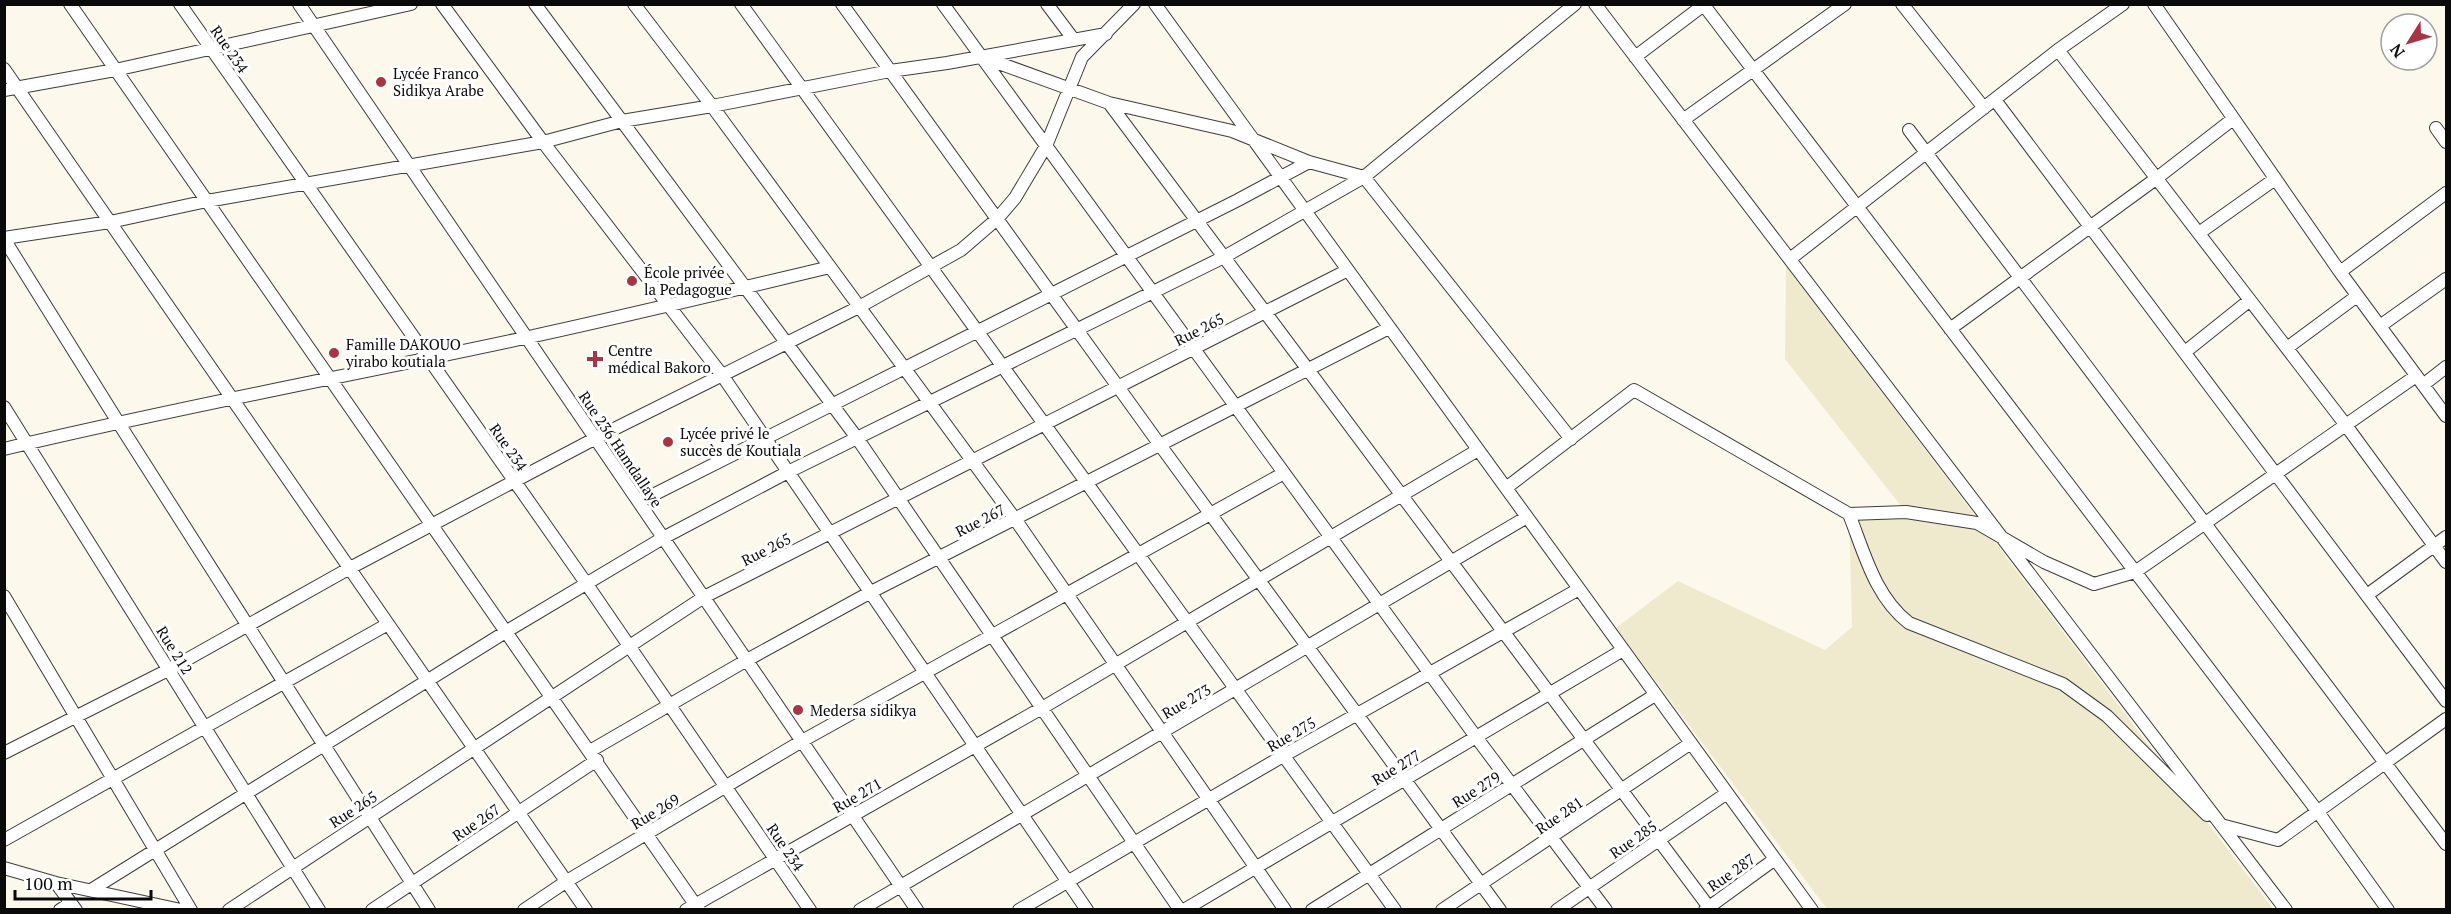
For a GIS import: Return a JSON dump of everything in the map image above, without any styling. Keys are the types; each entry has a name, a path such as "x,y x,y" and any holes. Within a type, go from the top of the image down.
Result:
{"street":[{"path":"70,4 647,833 694,908"},
{"name":"Rue 234","path":"180,4 586,583 810,909"},
{"name":"Rue 236 Hamdallaye","path":"299,4 917,909"},
{"path":"11,89 115,70 411,4"},
{"path":"442,4 543,142 722,375 1087,909"},
{"path":"535,4 857,438 1182,909"},
{"path":"634,4 712,106 1015,519 1117,663 1285,909"},
{"path":"741,4 1395,909"},
{"path":"842,4 1160,445 1500,909"},
{"path":"943,4 1429,673 1606,909"},
{"path":"1047,4 1074,40"},
{"path":"4,753 170,669 350,568 434,526 596,438 859,307 961,250 997,219 1015,198 1046,146 1082,57 1134,4"},
{"path":"1155,4 1812,909"},
{"path":"91,890 427,680 663,538 788,472 1224,256 1364,177 1575,4"},
{"path":"1595,4 2286,909"},
{"path":"1683,120 1845,4"},
{"path":"1902,4 1984,108"},
{"path":"1790,259 2058,50 2123,4"},
{"path":"2154,4 2357,296 2446,416"},
{"path":"1635,57 1704,5 2318,812 2388,909"},
{"path":"429,909 4,239 110,222 207,201 410,167 543,142 622,122 890,71 1107,34"},
{"path":"2058,50 2346,424 2446,562"},
{"path":"981,57 1109,103 1232,131 1309,162 1364,177 1571,439"},
{"path":"4,69 11,89 110,222 586,909"},
{"path":"1995,100 2446,701"},
{"path":"1109,103 1659,839 1708,908"},
{"path":"1950,329 2091,227 2233,119"},
{"path":"2436,128 2446,142"},
{"path":"1909,130 2446,844"},
{"path":"639,502 1197,221 1309,162"},
{"path":"2199,233 2275,179"},
{"path":"2340,272 2446,193"},
{"path":"4,449 118,422 527,338 830,267"},
{"name":"Rue 265","path":"229,909 704,597 1348,270"},
{"path":"2379,326 2446,279"},
{"path":"2287,348 2357,296"},
{"path":"2185,352 2250,300"},
{"name":"Rue 267","path":"372,909 519,812 593,755 670,705 747,660 871,592 1389,328"},
{"path":"1506,488 1634,390 1849,514 1906,512 1977,523 2004,541 2044,562 2094,584 2135,572 2346,424 2446,367"},
{"name":"Rue 212","path":"4,407 320,909"},
{"name":"Rue 271","path":"694,908 852,814 1042,708 1478,450"},
{"name":"Rue 269","path":"524,909 802,741 1284,473"},
{"path":"1849,514 1877,585 1895,612 1908,623 2063,684 2107,716 2200,810 2223,826 2278,840 2446,719"},
{"name":"Rue 273","path":"860,909 1527,517"},
{"path":"2367,595 2446,537"},
{"name":"Rue 275","path":"1019,909 1209,798 1579,589"},
{"path":"4,596 191,909"},
{"path":"4,840 388,624"},
{"name":"Rue 277","path":"1182,909 1623,650"},
{"name":"Rue 279","path":"1312,909 1656,695"},
{"name":"Rue 281","path":"1442,909 1691,743"},
{"name":"Rue 285","path":"1557,909 1727,792"},
{"name":"Rue 287","path":"1708,908 1775,859"},
{"path":"4,868 56,883 180,909"},
{"path":"56,883 73,906 60,909"}],"shaded area":[{"path":"1786,266 2273,909 1827,909 1616,628 1678,581 1825,650 1852,627 1849,514 1905,511 1785,359"}],"place":[{"name":"Lycée Franco Sidikya Arabe","path":"381,82"},
{"name":"École privée la Pedagogue","path":"632,281"},
{"name":"Famille DAKOUO yirabo koutiala","path":"334,353"},
{"name":"Centre médical Bakoro","path":"595,359"},
{"name":"Lycée privé le succès de Koutiala","path":"668,442"},
{"name":"Medersa sidikya","path":"798,710"}]}
